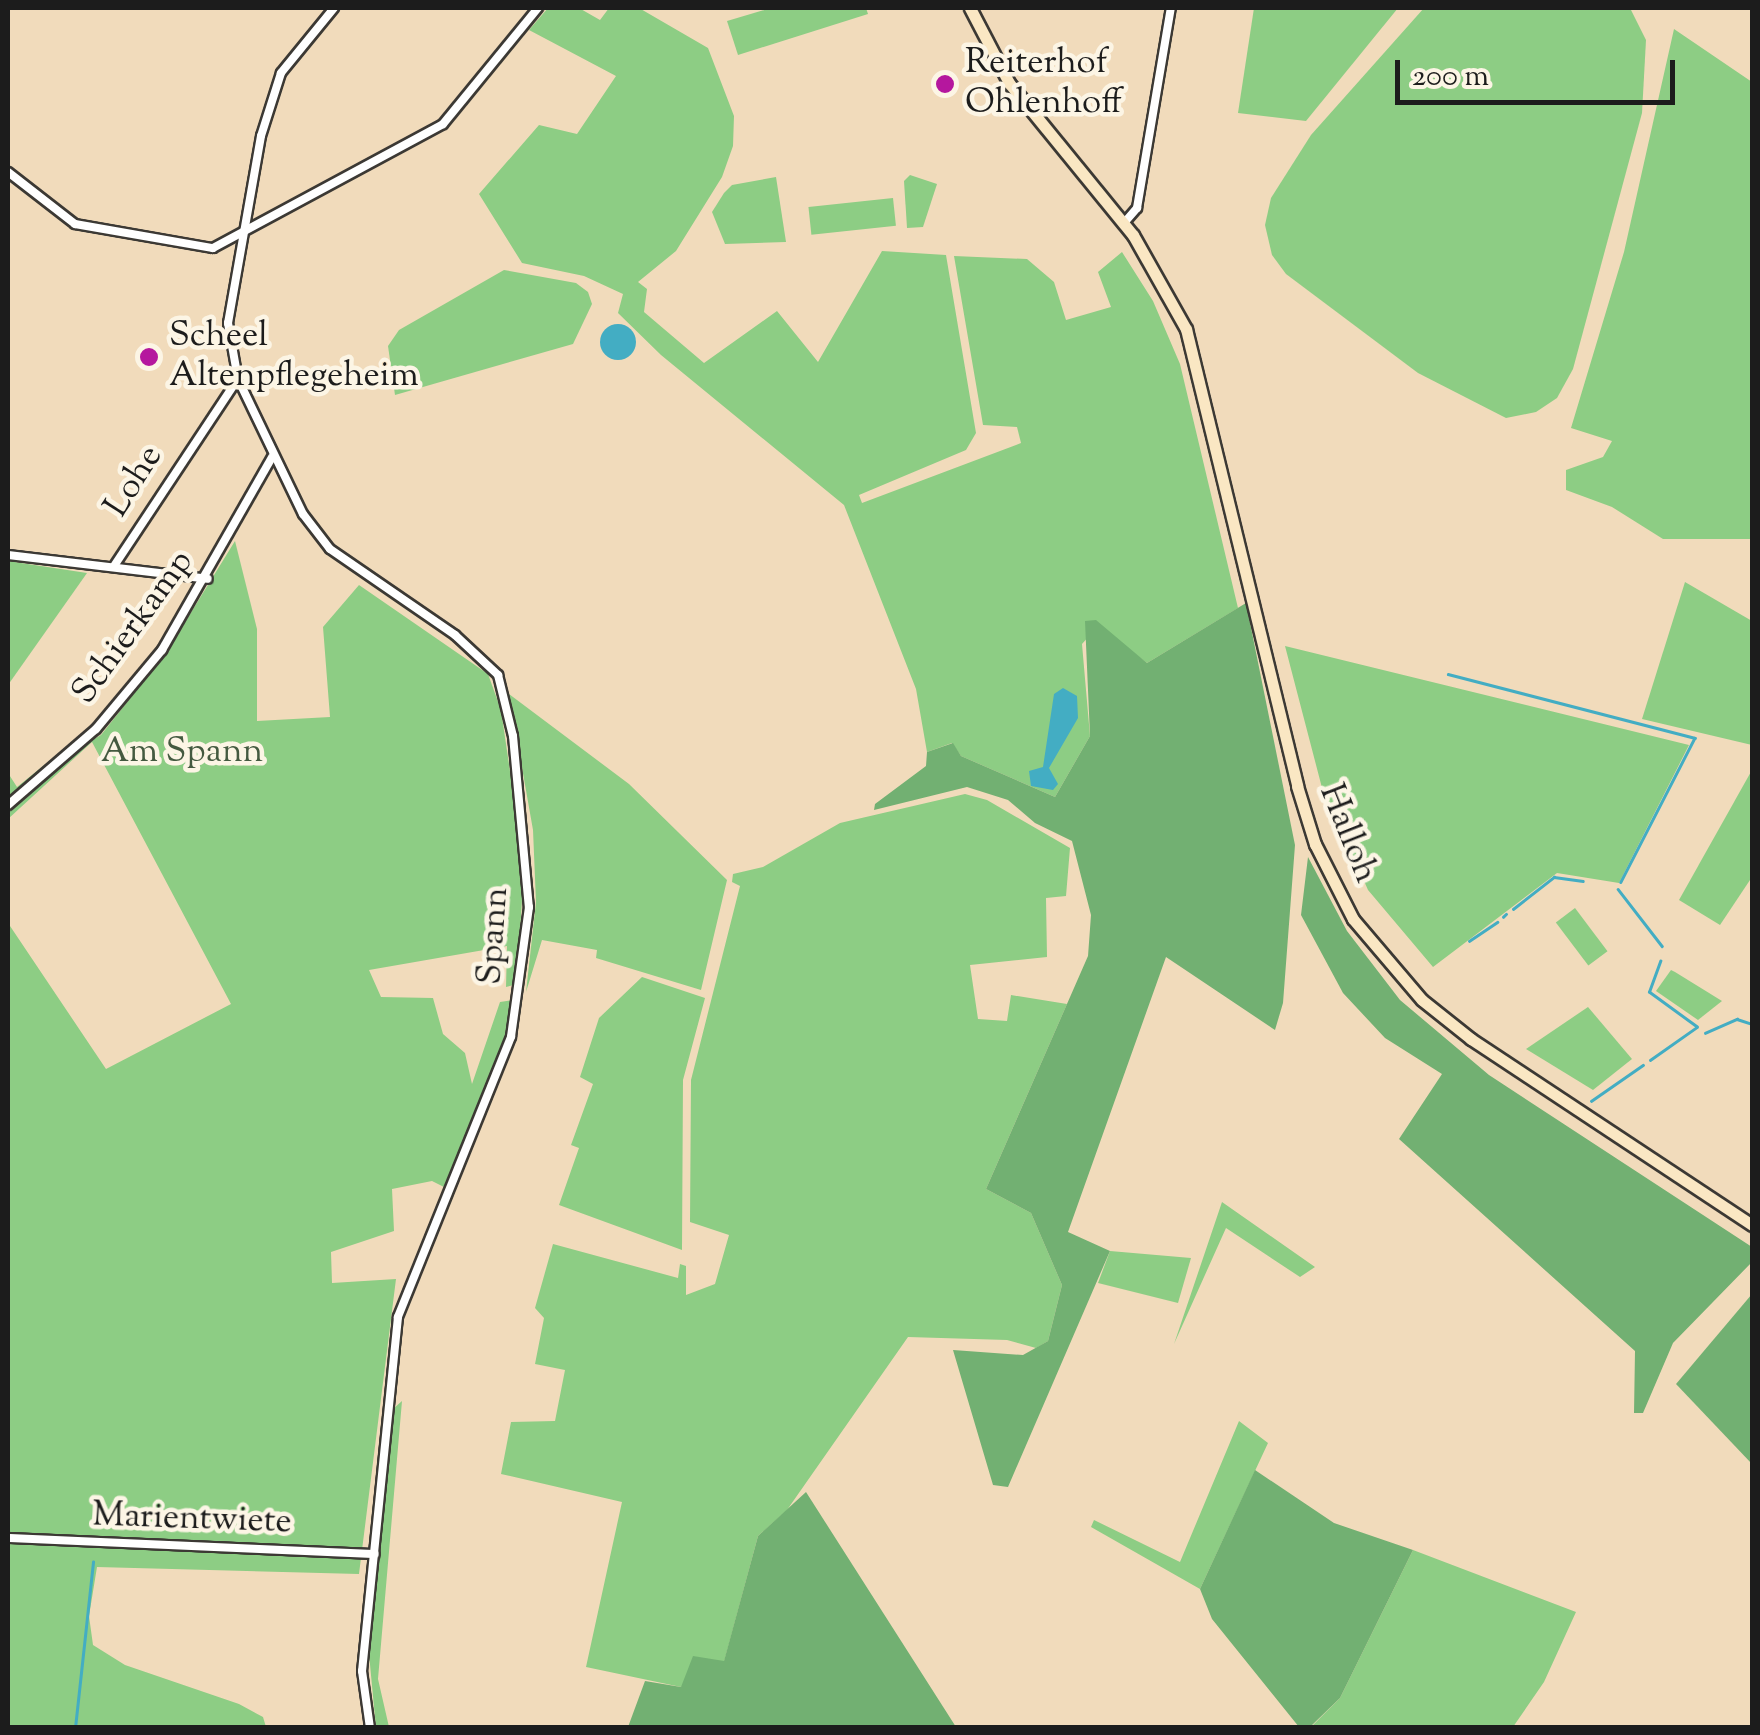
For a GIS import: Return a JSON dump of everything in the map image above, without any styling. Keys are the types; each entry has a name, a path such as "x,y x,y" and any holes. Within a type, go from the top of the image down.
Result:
{"main road":[{"name":"Halloh","path":"970,8 1009,83 1124,223 1163,281 1201,374 1302,800 1322,861 1353,918 1397,974 1456,1028 1752,1225"}],"street":[{"name":"Spann","path":"334,8 281,74 261,136 228,322 238,379 272,457 330,549 455,635 498,674 513,736 527,854 525,964 511,1037 398,1317 362,1671 370,1728"},
{"path":"8,172 75,224 213,248 242,236 444,124 538,8"},
{"path":"1124,223 1136,208 1171,8"},
{"name":"Lohe","path":"114,566 238,379"},
{"name":"Schierkamp","path":"8,805 96,729 162,650 208,579 272,457"},
{"path":"8,555 208,579"},
{"name":"Marientwiete","path":"8,1538 375,1554"}],"green space":[{"path":"548,8 579,8 600,20 609,8 639,8 708,48 734,116 733,146 722,177 676,251 638,282 647,289 644,312 704,363 777,311 818,362 882,251 946,255 976,433 966,450 859,495 862,503 1021,443 1017,427 983,425 954,256 1027,259 1054,282 1066,320 1111,307 1098,272 1122,252 1153,301 1180,364 1238,608 1147,663 1098,626 1082,644 1090,736 1055,797 961,756 952,743 927,752 916,689 844,505 661,355 618,313 623,294 584,276 522,263 479,194 539,125 577,134 616,76 529,30"},
{"path":"771,8 866,8 868,14 738,55 727,21"},
{"path":"1254,8 1398,8 1306,121 1238,113"},
{"path":"1424,8 1630,8 1646,40 1642,113 1573,369 1557,398 1536,412 1506,418 1418,373 1286,274 1272,255 1265,225 1271,198 1311,135"},
{"path":"1674,29 1752,82 1752,539 1663,539 1612,507 1566,490 1566,470 1603,457 1612,441 1571,428 1624,252"},
{"path":"910,175 937,184 923,227 907,228 904,181"},
{"path":"776,177 786,242 725,244 712,212 724,193 732,185"},
{"path":"893,198 896,226 811,235 808,207"},
{"path":"504,270 576,283 588,292 592,304 573,344 395,395 388,346 399,330"},
{"name":"Am Spann","path":"235,541 257,629 257,721 330,717 323,627 359,585 488,674 501,710 524,866 517,984 506,987 507,946 369,970 381,997 433,998 443,1034 465,1053 472,1084 500,1002 514,1000 503,1043 444,1187 432,1181 392,1189 394,1231 331,1252 332,1283 396,1279 359,1574 97,1567 89,1616 93,1645 125,1665 239,1704 263,1717 266,1727 8,1727 8,923 106,1069 231,1004 92,742 8,819 8,773 17,787 94,725 92,740 101,735 166,653"},
{"path":"8,561 87,573 8,685"},
{"path":"1685,582 1752,621 1752,745 1642,719"},
{"path":"1246,603 1295,845 1283,1003 1275,1030 1166,957 1068,1232 1110,1251 1008,1487 993,1485 953,1350 1023,1355 1048,1341 1062,1285 1031,1213 986,1189 1088,956 1091,915 1072,841 1035,823 1008,800 967,787 874,810 875,804 926,766 927,752 953,743 961,756 1055,797 1090,736 1085,621 1096,620 1147,663"},
{"path":"1285,646 1689,745 1619,883 1557,873 1433,967 1368,890 1345,838 1333,830"},
{"path":"509,694 629,784 727,880 701,990 596,958 597,950 542,940 526,992 536,902 533,830"},
{"path":"1752,770 1752,877 1720,925 1679,900"},
{"path":"965,794 987,800 1070,848 1066,896 1046,898 1047,957 970,965 978,1019 1007,1021 1011,995 1067,1004 986,1189 1031,1213 1062,1285 1048,1341 1036,1348 1007,1340 908,1337 787,1510 758,1536 724,1662 681,1687 586,1667 622,1502 501,1474 511,1422 555,1421 565,1370 535,1364 544,1318 535,1308 553,1244 678,1278 680,1264 686,1266 686,1295 715,1284 729,1235 690,1222 691,1080 740,886 732,882 733,874 763,867 840,823"},
{"path":"1308,857 1347,931 1400,1000 1489,1075 1752,1247 1752,1262 1673,1343 1643,1413 1634,1413 1635,1351 1399,1139 1442,1074 1385,1038 1343,993 1301,915"},
{"path":"1575,908 1607,951 1588,966 1556,922"},
{"path":"1671,970 1722,1001 1698,1020 1656,991"},
{"path":"642,977 705,998 683,1080 682,1250 559,1205 579,1148 571,1145 593,1084 580,1077 599,1018"},
{"path":"1588,1007 1632,1059 1593,1090 1526,1049"},
{"path":"1222,1202 1315,1267 1300,1277 1226,1228 1174,1344"},
{"path":"1110,1251 1191,1258 1178,1303 1098,1283"},
{"path":"1752,1294 1752,1464 1676,1384"},
{"path":"402,1401 378,1679 389,1727 376,1728 369,1654 393,1409"},
{"path":"1239,1421 1268,1443 1200,1589 1091,1527 1094,1520 1180,1562"},
{"path":"1255,1470 1334,1523 1413,1550 1340,1698 1310,1727 1299,1727 1212,1619 1200,1589"},
{"path":"806,1492 956,1727 628,1727 645,1681 681,1687 693,1656 724,1661 758,1536"},
{"path":"1413,1550 1576,1612 1544,1682 1513,1727 1310,1728 1340,1698"}],"water":[{"path":"618,324 631,329 636,342 631,355 618,360 605,355 600,342 605,329"},
{"path":"1063,688 1077,696 1078,718 1049,768 1058,784 1053,790 1031,786 1029,771 1043,767 1054,694"}],"waterway":[{"path":"1448,674 1695,738 1621,882"},
{"path":"1513,909 1554,877 1583,881"},
{"path":"1618,889 1662,946"},
{"path":"1503,917 1506,914"},
{"path":"1469,941 1497,922"},
{"path":"1650,1060 1697,1027 1649,992 1660,961"},
{"path":"1705,1033 1737,1019 1752,1024"},
{"path":"1591,1101 1643,1065"},
{"path":"75,1728 93,1562"}],"place":[{"name":"Reiterhof Ohlenhoff","path":"945,84"},
{"name":"Scheel Altenpflegeheim","path":"149,357"}]}
